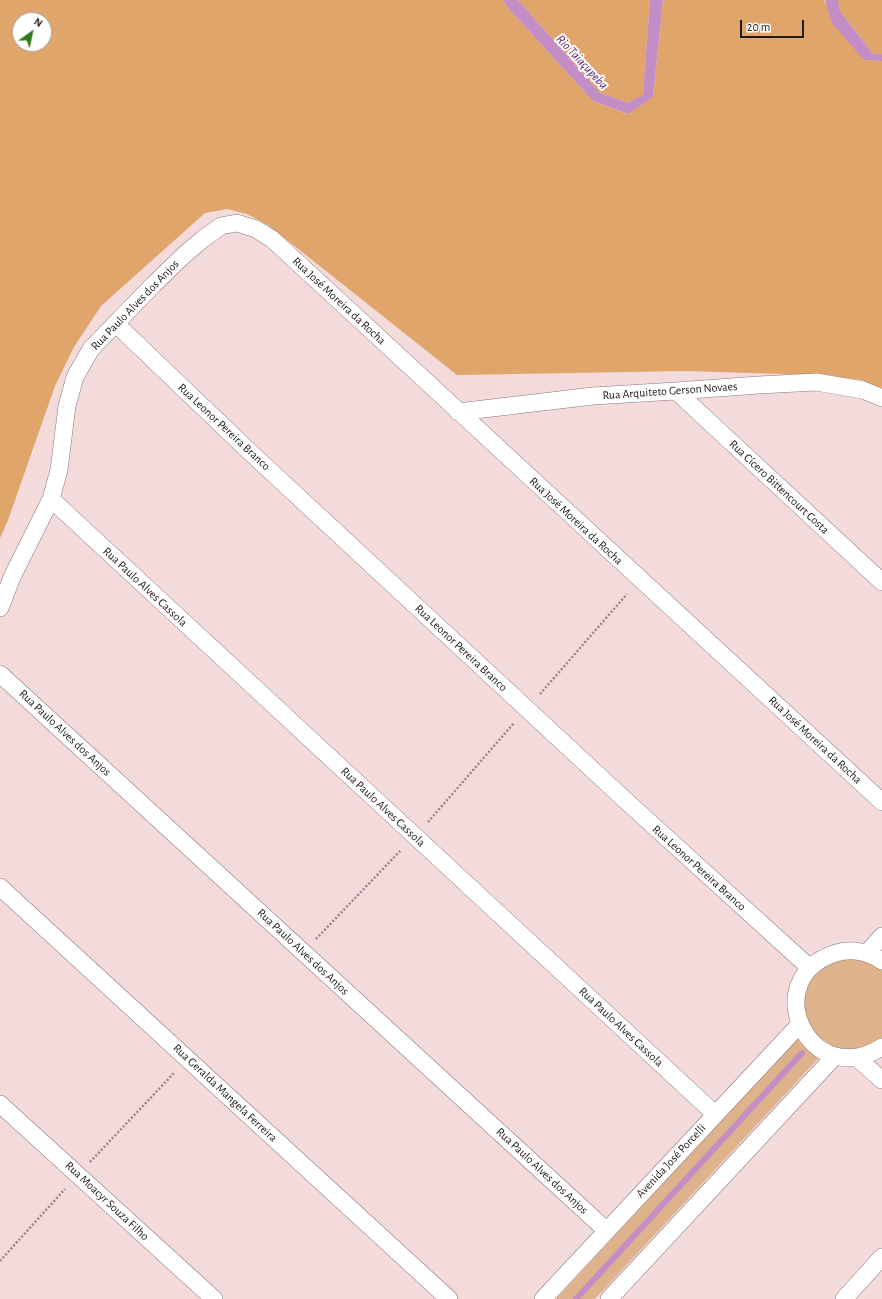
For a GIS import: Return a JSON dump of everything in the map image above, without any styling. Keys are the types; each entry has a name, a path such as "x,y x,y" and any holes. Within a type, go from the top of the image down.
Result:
{"street":[{"name":"Rua Paulo Alves dos Anjos","path":"0,608 12,577 51,499 58,470 67,406 75,377 91,349 184,255 203,238 221,226 237,223 256,229 272,239"},
{"name":"Rua José Moreira da Rocha","path":"272,239 882,802"},
{"name":"Rua Leonor Pereira Branco","path":"116,324 250,453 676,847 810,968"},
{"name":"Rua Arquiteto Gerson Novaes","path":"458,412 593,396 816,382 863,390 882,398"},
{"name":"Rua Cícero Bittencourt Costa","path":"676,391 882,582"},
{"name":"Rua Paulo Alves Cassola","path":"51,499 715,1114"},
{"name":"Rua Paulo Alves dos Anjos","path":"0,674 607,1231"},
{"name":"Rua Geralda Mangela Ferreira","path":"0,887 449,1299"},
{"path":"867,953 882,936"},
{"path":"882,961 867,953 855,951 844,951 825,957 810,968 802,979 797,992 796,1006 800,1024 809,1040 824,1052 835,1056 857,1058 872,1053 882,1047"},
{"name":"Avenida José Porcelli","path":"543,1299 800,1024"},
{"path":"609,1299 835,1056"},
{"path":"857,1058 882,1080"},
{"name":"Rua Moacyr Souza Filho","path":"0,1104 214,1299"},
{"path":"844,1299 882,1257"}],"path":[{"path":"304,953 415,836 640,579"},
{"path":"0,1261 78,1174 188,1059"}],"shaded area":[{"path":"0,0 503,0 508,8 593,101 627,114 653,97 663,0 825,0 824,1 864,60 882,61 882,388 860,380 815,375 686,371 457,375 268,225 247,214 227,209 205,213 101,306 74,347 55,386 8,520 0,538"},
{"path":"503,0 518,0 600,93 628,103 643,95 650,0 663,0 653,97 628,114 593,101 508,8"},
{"path":"518,0 650,0 643,96 628,103 600,93"},
{"path":"825,0 838,0 840,11 873,54 882,54 882,61 864,60 832,23"},
{"path":"838,0 882,0 882,54 873,54 840,11"},
{"path":"850,957 872,962 882,970 882,1039 872,1046 841,1051 815,1035 807,1022 803,1007 805,992 811,978 822,967 835,960"},
{"path":"797,1039 818,1059 595,1299 556,1299"}],"waterway":[{"path":"576,1299 802,1053"}],"water label":[{"name":"Rio Taiaçupeba","path":"582,62"}]}
